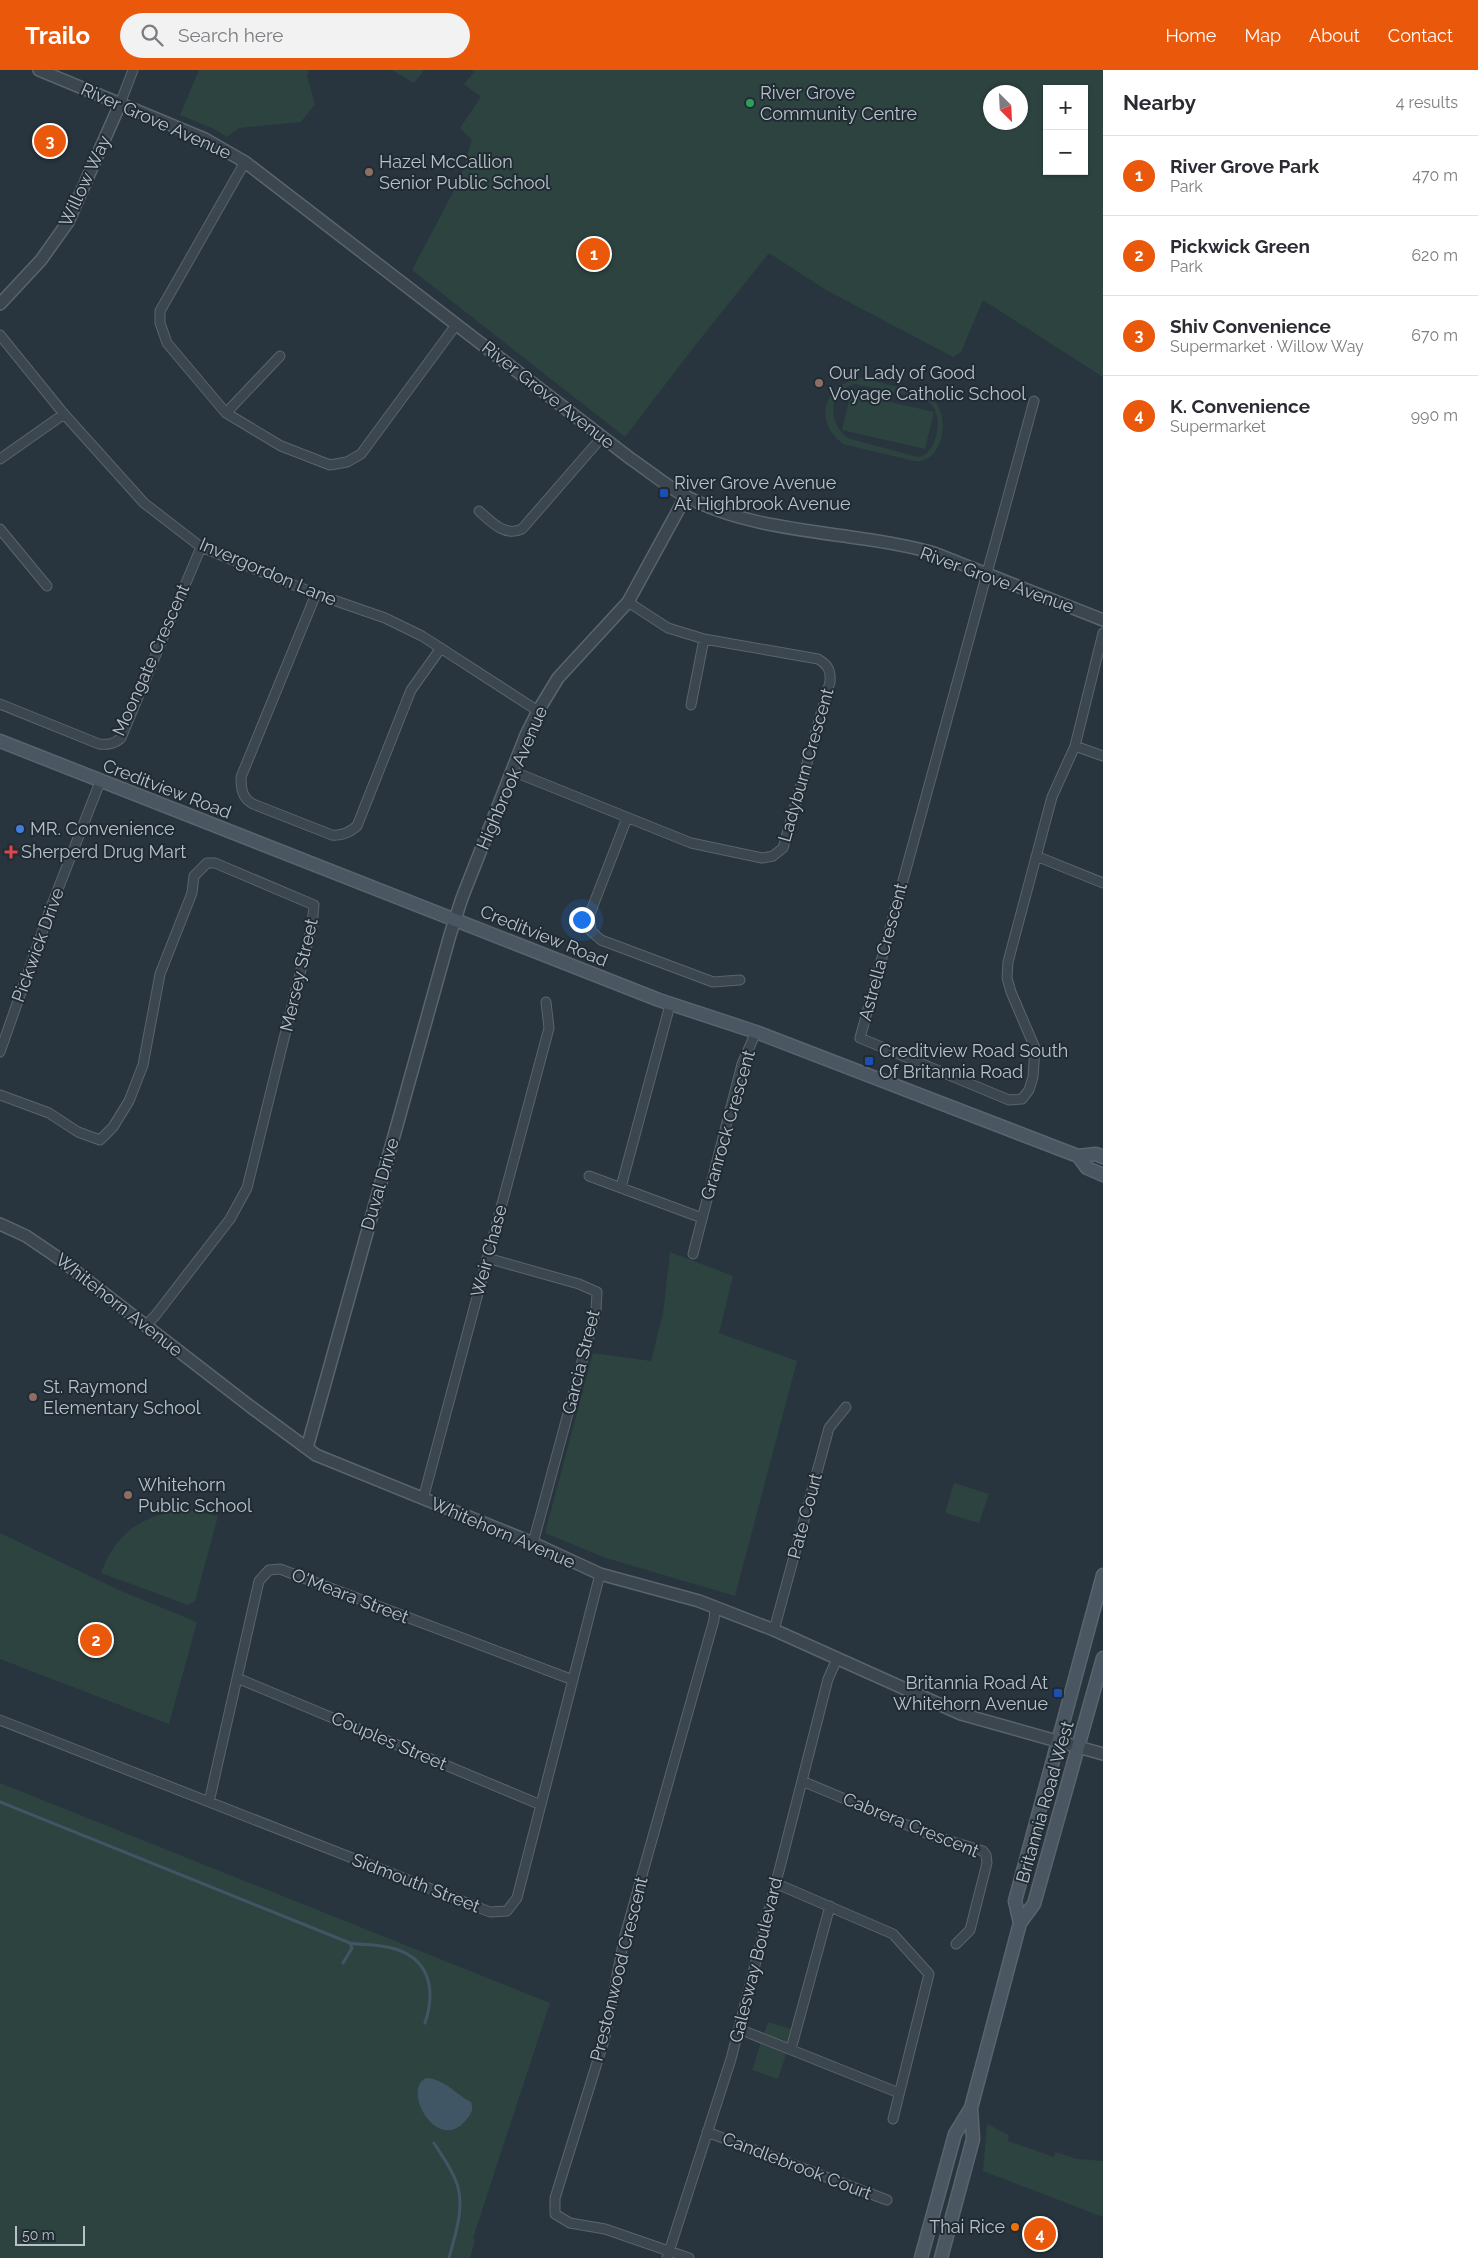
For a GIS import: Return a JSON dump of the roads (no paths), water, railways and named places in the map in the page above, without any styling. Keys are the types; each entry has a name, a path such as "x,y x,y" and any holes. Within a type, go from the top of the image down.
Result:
{"main road":[{"name":"Creditview Road","path":"0,742 670,1005 756,1032 1078,1156 1096,1154 1103,1157"},
{"name":"Creditview Road","path":"1078,1156 1088,1168 1103,1174"},
{"name":"Britannia Road West","path":"1020,1923 1014,1901 1103,1575"},
{"name":"Britannia Road West","path":"921,2258 955,2134 971,2108 1020,1923 1034,1904 1103,1658"},
{"name":"Britannia Road West","path":"941,2258 973,2139 971,2108"}],"street":[{"name":"River Grove Avenue","path":"39,70 220,146 245,162 602,437 686,496 721,511 766,523 921,550 986,573 1103,620"},
{"name":"Willow Way","path":"0,304 41,260 68,222 133,70"},
{"path":"245,162 160,310 160,323 168,343 226,413 252,431 281,446 330,465 347,462 361,454 456,325"},
{"name":"Invergordon Lane","path":"0,335 64,414 144,503 201,546 316,594 385,618 441,648 538,711"},
{"path":"226,413 280,356"},
{"path":"986,573 1034,401"},
{"path":"0,459 64,414"},
{"path":"479,511 494,524 509,532 522,529 602,437"},
{"name":"Highbrook Avenue","path":"455,921 512,771 538,711 558,678 628,602 686,496"},
{"path":"0,530 47,586"},
{"name":"Moongate Crescent","path":"0,704 99,744 106,745 117,742 125,729 201,546"},
{"name":"Astrella Crescent","path":"986,573 860,1038 1009,1100 1022,1099 1026,1095 1033,1077 1035,1048 1007,978 1008,962 1052,797 1075,746 1103,633"},
{"path":"316,594 241,777 243,795 246,800 253,804 332,835 339,836 352,831 357,826 411,690 441,648"},
{"name":"Ladyburn Crescent","path":"512,771 691,842 762,858 768,858 778,852 786,840 831,674 827,665 818,659 704,639 668,628 628,602"},
{"path":"690,705 704,639"},
{"path":"1075,746 1103,756"},
{"name":"Pickwick Drive","path":"0,1052 51,907 100,782"},
{"path":"627,818 589,916 591,930 602,940 714,982 740,980"},
{"path":"1036,856 1103,883"},
{"name":"Mersey Street","path":"0,1095 49,1113 78,1132 100,1140 113,1127 129,1101 143,1065 160,974 192,893 194,876 207,863 215,863 314,905 312,925 247,1188 230,1219 146,1325"},
{"name":"Duval Drive","path":"307,1448 455,921"},
{"name":"Weir Chase","path":"423,1499 548,1028 546,1002"},
{"path":"621,1187 670,1005"},
{"name":"Granrock Crescent","path":"693,1254 742,1064 756,1032"},
{"name":"Granrock Crescent","path":"588,1176 702,1218"},
{"name":"Whitehorn Avenue","path":"0,1224 26,1236 57,1256 316,1455 533,1543 600,1574 715,1607 774,1630 961,1714 1103,1754"},
{"name":"Garcia Street","path":"487,1258 579,1284 597,1292 596,1310 533,1543"},
{"name":"Pate Court","path":"774,1630 830,1428 846,1407"},
{"name":"O'Meara Street","path":"209,1802 259,1581 269,1570 280,1569 573,1680"},
{"name":"Sidmouth Street","path":"0,1720 490,1912 507,1911 517,1898 600,1574"},
{"name":"Prestonwood Crescent","path":"668,2254 605,2229 570,2223 555,2214 555,2198 605,2037 624,1939 714,1620 715,1607"},
{"name":"Galesway Boulevard","path":"668,2254 739,2029 828,1679 837,1659"},
{"name":"Couples Street","path":"237,1678 541,1804"},
{"name":"Cabrera Crescent","path":"802,1781 932,1836 982,1851 986,1855 987,1863 970,1930 956,1944"},
{"path":"775,1883 893,1934 929,1974 893,2119"},
{"path":"791,2049 830,1906"},
{"path":"739,2029 899,2092"},
{"name":"Candlebrook Court","path":"707,2132 887,2200"},
{"path":"668,2254 689,2258"}],"water":[{"path":"426,2078 439,2081 471,2102 471,2114 455,2129 444,2130 434,2125 426,2117 420,2106 418,2095 419,2085"}],"waterway":[{"path":"0,1802 350,1943 396,1949 409,1955 418,1962 425,1972 429,1983 429,2008 425,2023"},
{"path":"343,1963 352,1948 350,1943"},
{"path":"434,2143 447,2163 459,2193 460,2212 449,2258"}],"place":[{"name":"River Grove Community Centre","path":"750,103"},
{"name":"Shiv Convenience","path":"50,141"},
{"name":"Hazel McCallion Senior Public School","path":"369,172"},
{"name":"River Grove Park","path":"594,254"},
{"name":"Our Lady of Good Voyage Catholic School","path":"819,383"},
{"name":"River Grove Avenue At Highbrook Avenue","path":"664,493"},
{"name":"MR. Convenience","path":"20,829"},
{"name":"Sherperd Drug Mart","path":"11,852"},
{"name":"Creditview Road South Of Britannia Road","path":"869,1061"},
{"name":"St. Raymond Elementary School","path":"33,1397"},
{"name":"Whitehorn Public School","path":"128,1495"},
{"name":"Pickwick Green","path":"96,1640"},
{"name":"Britannia Road At Whitehorn Avenue","path":"1058,1693"},
{"name":"Thai Rice","path":"1015,2227"},
{"name":"K. Convenience","path":"1040,2234"}]}
